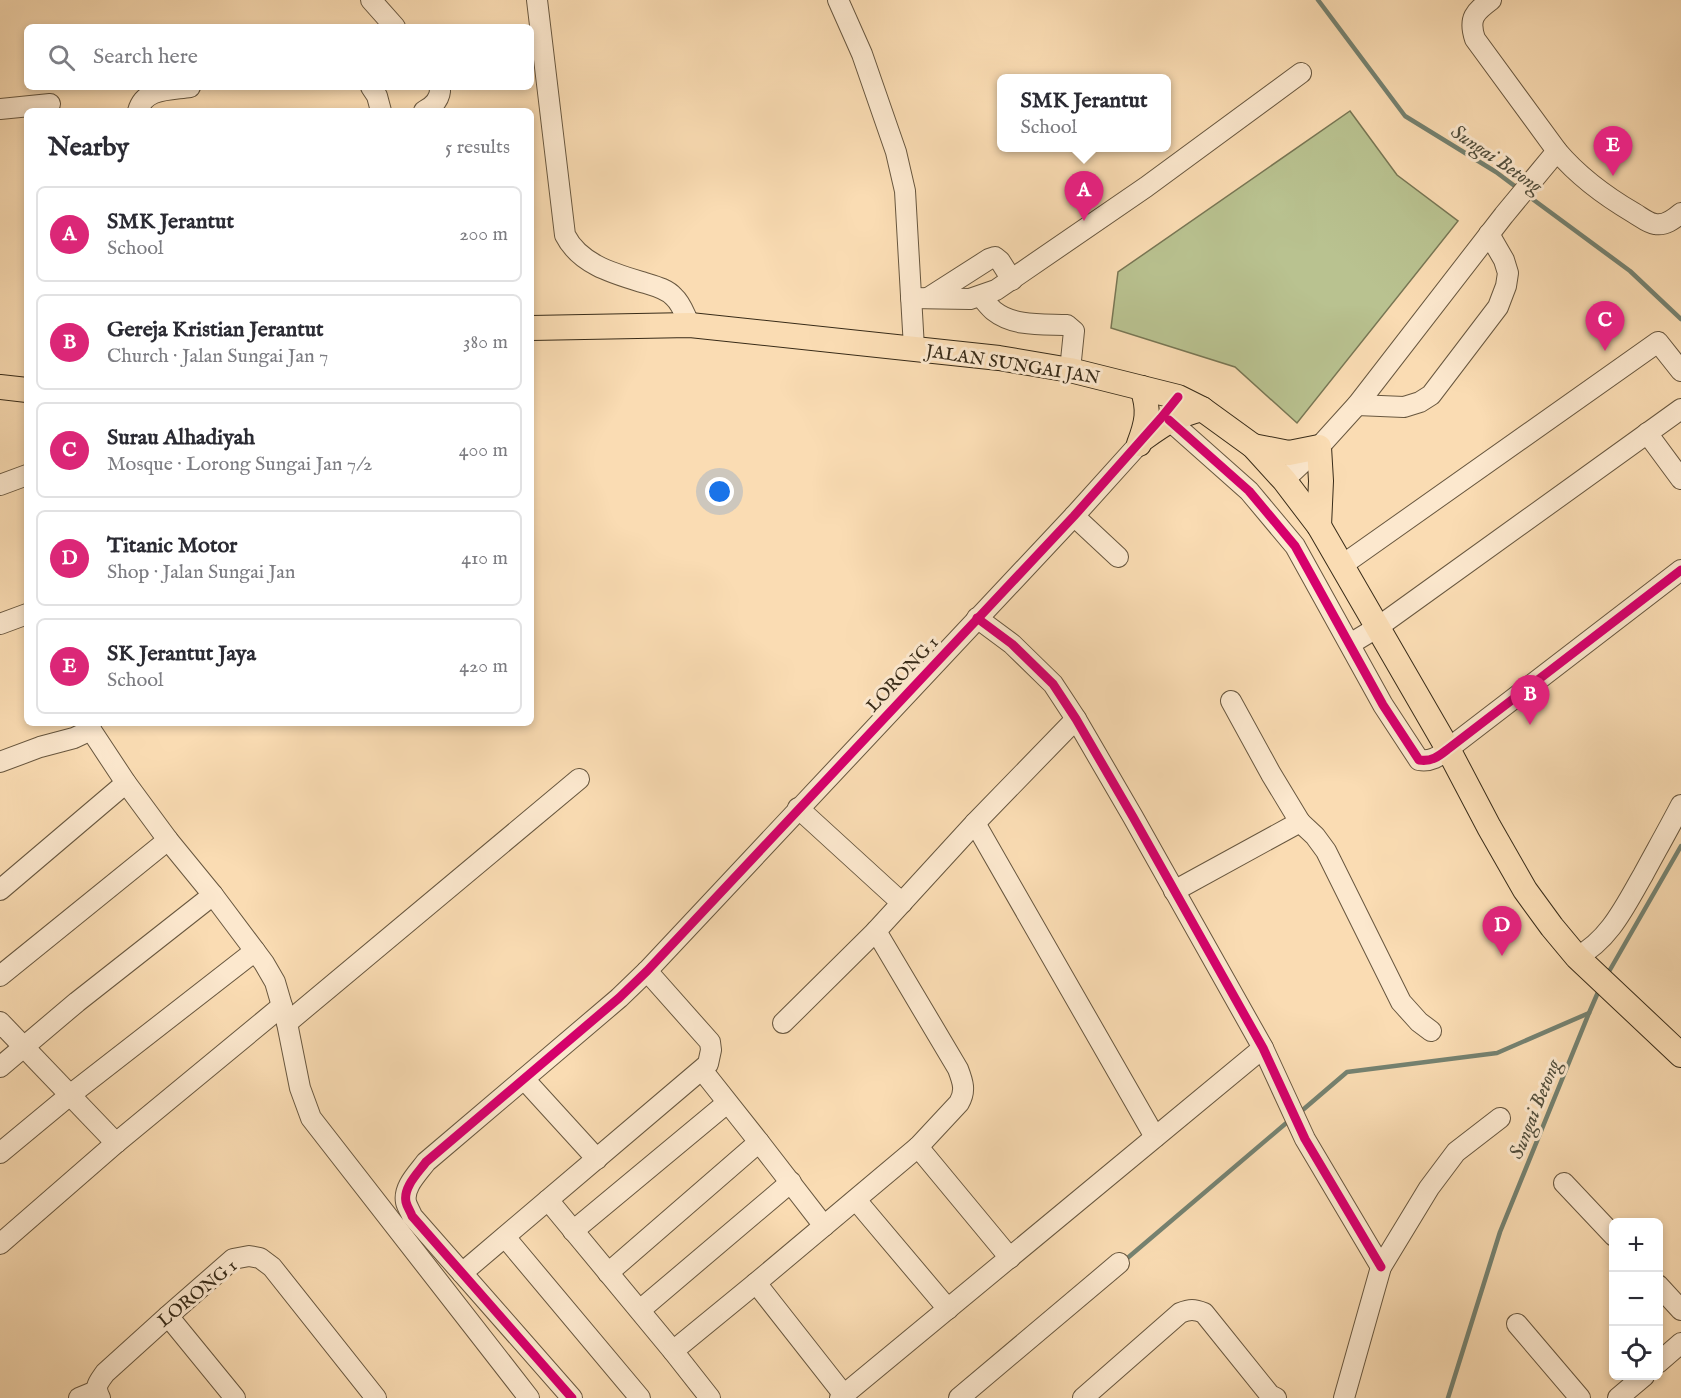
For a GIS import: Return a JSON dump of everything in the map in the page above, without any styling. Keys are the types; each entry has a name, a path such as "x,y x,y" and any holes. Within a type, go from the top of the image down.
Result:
{"main road":[{"name":"JALAN SUNGAI JAN","path":"534,328 690,325 999,358 1070,370 1178,397 1202,409 1253,446 1284,480 1319,526 1448,749 1525,890 1552,927 1582,962 1680,1053"},
{"path":"0,387 24,390"},
{"path":"1141,441 1147,423 1147,410 1142,388"},
{"path":"1141,441 1169,420 1202,409"},
{"path":"1253,446 1289,453 1319,447 1321,481 1319,526"}],"street":[{"path":"371,0 392,24"},
{"path":"537,0 565,234 570,245 581,256 601,268 660,288 673,295 680,303 690,325"},
{"path":"838,0 862,54 896,152 905,191 920,298 914,348"},
{"path":"1491,0 1476,13 1472,20 1475,39 1568,165 1592,186 1645,220 1656,224 1667,223 1681,213"},
{"path":"920,298 970,299 996,290 1146,187 1301,73"},
{"path":"139,108 140,102 147,96 171,90"},
{"path":"373,90 380,108"},
{"path":"428,108 437,102 440,90"},
{"path":"0,109 50,104"},
{"path":"1284,480 1319,447 1357,405 1504,215 1557,152"},
{"path":"1357,405 1404,407 1420,402 1431,395 1498,307 1506,286 1508,273 1489,234"},
{"path":"920,298 995,257 1012,280"},
{"path":"981,297 993,310 1005,317 1025,323 1067,325 1072,328 1074,331 1070,370"},
{"path":"1341,566 1658,342 1681,371"},
{"name":"LORONG 1","path":"572,1398 412,1216 406,1202 407,1190 426,1162 619,998 647,971 1074,516 1178,397"},
{"path":"1350,644 1378,627 1681,410"},
{"path":"1169,420 1249,491 1295,546 1383,705 1419,760 1433,759 1448,749 1681,570"},
{"path":"1647,433 1681,479"},
{"path":"0,485 24,476"},
{"path":"1074,516 1118,557"},
{"path":"0,624 24,615"},
{"path":"977,618 1011,644 1053,684 1076,719 1263,1048 1305,1139 1381,1267"},
{"path":"1230,701 1270,774 1300,822 1315,836 1326,851 1401,1002 1419,1023 1431,1031"},
{"path":"783,1023 876,932 975,823 1076,719"},
{"path":"0,762 40,747 74,738 91,726 126,783 255,951 275,982 300,1088 311,1118 525,1396"},
{"path":"0,1244 116,1143 284,1015 579,779"},
{"path":"0,890 126,783"},
{"path":"1582,962 1590,950 1609,931 1624,908 1681,805"},
{"path":"798,808 902,903"},
{"path":"1174,891 1300,822"},
{"path":"975,823 1155,1137"},
{"path":"0,976 168,840"},
{"path":"0,1067 77,1002 213,895"},
{"path":"673,1351 918,1148 963,1096 963,1083 958,1069 876,932"},
{"path":"0,1153 70,1095 255,951"},
{"path":"462,1273 708,1064 711,1056 710,1042 647,971"},
{"path":"0,1022 116,1143"},
{"path":"756,1284 842,1396 1263,1048"},
{"path":"702,1070 824,1226"},
{"path":"524,1079 597,1159"},
{"path":"573,1230 727,1103"},
{"path":"1344,1398 1381,1267 1429,1188 1456,1152 1500,1118"},
{"path":"608,1273 759,1142"},
{"path":"918,1148 1010,1258"},
{"path":"640,1310 791,1182"},
{"path":"1564,1183 1609,1231"},
{"path":"548,1200 710,1398"},
{"path":"856,1200 948,1309"},
{"path":"505,1237 640,1398"},
{"name":"LORONG 1","path":"92,1396 105,1373 168,1316 233,1259 249,1256 260,1258 272,1267 376,1398"},
{"path":"959,1398 1119,1263"},
{"path":"1663,1290 1681,1310"},
{"path":"1083,1398 1180,1313 1189,1309 1196,1309 1204,1313 1271,1397"},
{"path":"168,1316 235,1398"},
{"path":"1516,1324 1580,1398"},
{"path":"1663,1359 1681,1343"},
{"path":"1618,1398 1639,1380"}],"green space":[{"path":"1350,111 1397,175 1458,221 1297,423 1235,367 1111,328 1118,272"}],"waterway":[{"name":"Sungai Betong","path":"1318,0 1405,116 1496,172 1520,190"},
{"name":"Sungai Betong","path":"1527,195 1630,271 1681,319"},
{"name":"Sungai Betong","path":"1607,975 1681,846"},
{"name":"Sungai Betong","path":"1448,1398 1500,1232 1599,990"},
{"path":"1298,1114 1347,1072 1497,1053 1589,1013"},
{"path":"1124,1261 1291,1119"}],"cycle path":[{"path":"572,1398 412,1216 406,1196 412,1181 426,1162 619,998 647,971 1074,516 1178,397"},
{"path":"1169,420 1249,491 1295,546 1383,705 1419,760 1432,759 1442,754 1681,570"},
{"path":"977,618 1012,644 1053,684 1076,719 1263,1048 1305,1139 1381,1267"}],"place":[{"name":"SK Jerantut Jaya","path":"1613,176"},
{"name":"SMK Jerantut","path":"1084,221"},
{"name":"Surau Alhadiyah","path":"1605,351"},
{"name":"Gereja Kristian Jerantut","path":"1530,725"},
{"name":"Titanic Motor","path":"1502,956"}]}
